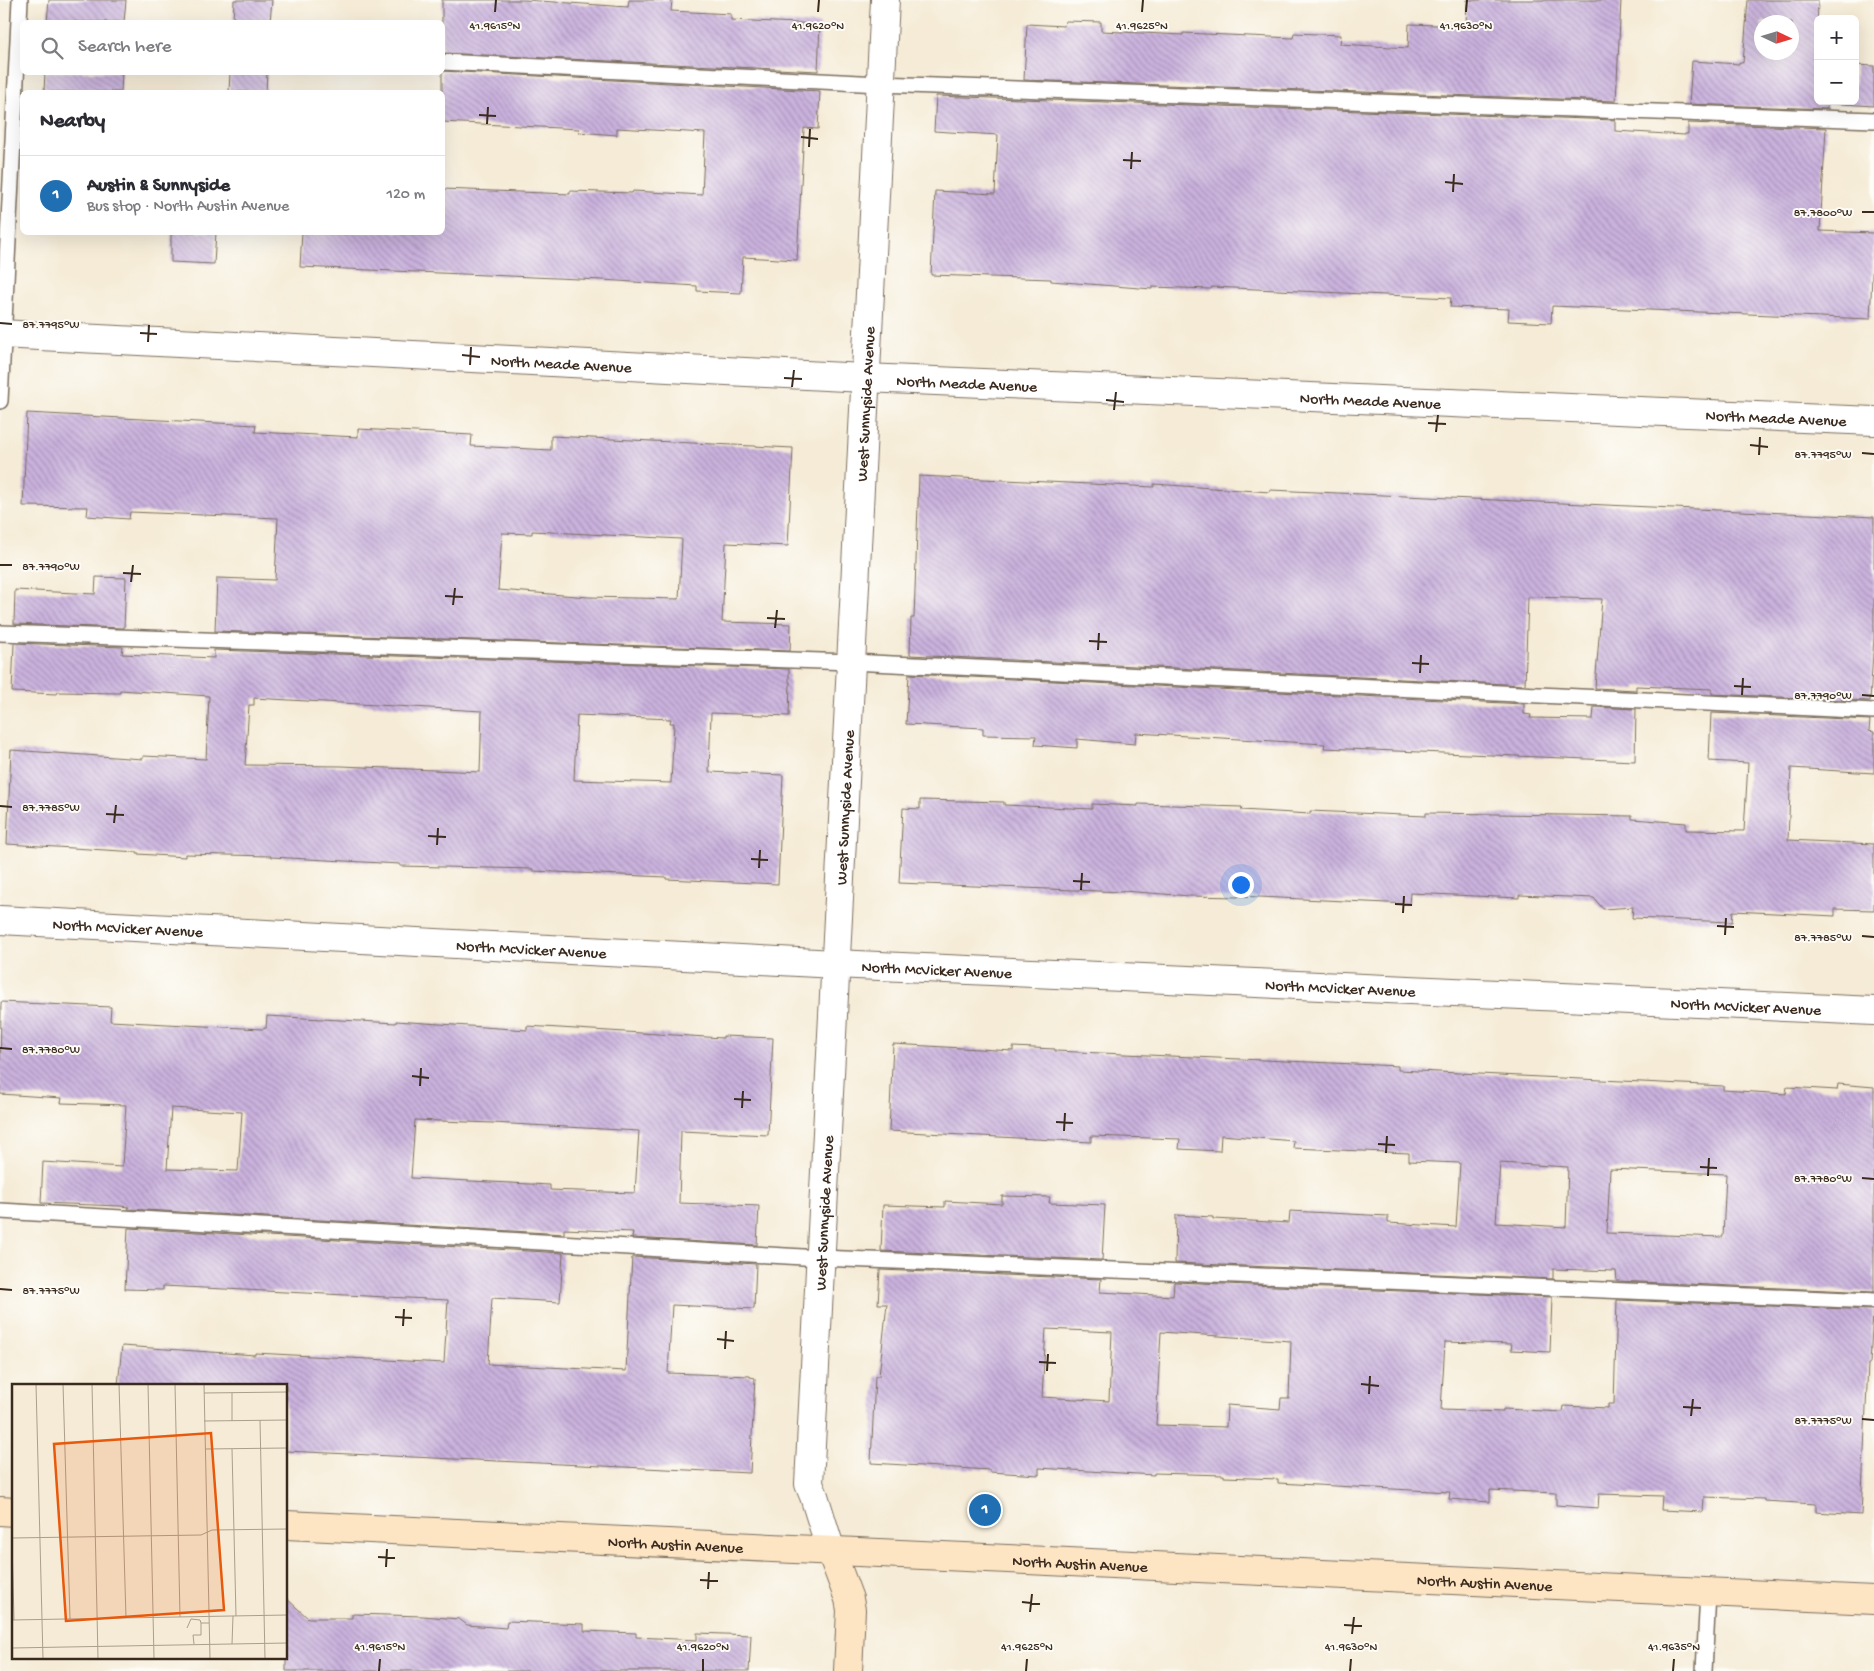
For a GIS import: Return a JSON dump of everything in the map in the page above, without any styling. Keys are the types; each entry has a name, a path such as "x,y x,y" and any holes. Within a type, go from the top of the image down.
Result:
{"street":[{"name":"West Sunnyside Avenue","path":"848,1671 851,1610 849,1599 809,1484 884,0"},
{"name":"North Meade Avenue","path":"2,334 866,378 1874,420"},
{"name":"North McVicker Avenue","path":"0,920 836,964 1874,1010"},
{"name":"North Austin Avenue","path":"288,1525 1874,1600"}],"lane":[{"path":"0,401 2,334 20,41 20,0"},
{"path":"445,62 880,84 1874,120"},
{"path":"0,633 851,662 1874,711"},
{"path":"0,1211 820,1258 1874,1301"},
{"path":"1704,1671 1708,1593"}],"building":[{"path":"49,0 126,0 124,20 47,20"},
{"path":"234,0 272,0 270,20 233,20"},
{"path":"442,0 525,0 628,7 629,0 672,0 671,11 731,14 731,20 820,24 818,71 445,53 445,20 442,20"},
{"path":"1467,0 1621,0 1616,101 1024,80 1027,24 1064,26 1065,21 1101,22 1101,31 1183,35 1183,33 1293,38 1294,33 1341,35 1340,44 1408,48 1409,24 1466,26"},
{"path":"1748,0 1818,0 1818,15 1814,15 1814,105 1827,105 1827,109 1689,104 1692,61 1739,64 1739,62 1743,63"},
{"path":"1859,65 1874,66 1874,106 1858,105"},
{"path":"445,71 820,91 818,129 804,128 797,260 743,257 741,293 697,291 697,286 602,280 300,267 302,235 445,235 445,189 570,194 570,191 632,193 633,191 702,195 705,133 617,128 617,135 578,132 579,129 445,122 445,90 442,90 442,75 445,75"},
{"path":"45,75 122,75 121,90 44,90"},
{"path":"230,75 267,75 266,90 229,90"},
{"path":"936,96 1615,120 1615,131 1685,135 1688,134 1688,123 1826,128 1820,231 1874,233 1870,319 1552,306 1551,323 1508,321 1509,309 1450,307 1451,298 1212,287 1211,289 1152,287 1152,289 1051,281 1051,279 931,275 935,191 995,194 998,135 934,131"},
{"path":"171,235 216,235 214,264 171,262"},
{"path":"27,413 256,425 255,432 358,437 358,429 472,435 471,446 551,450 551,436 793,448 788,546 726,543 722,622 791,624 790,651 215,631 217,578 275,580 278,518 130,512 129,519 87,516 88,507 23,506","holes":["532,531 681,539 679,599 589,597 498,590 502,533 532,534"]},
{"path":"919,476 1154,487 1154,484 1270,492 1270,490 1874,517 1874,637 1870,701 1712,694 1712,689 1636,686 1636,690 1595,688 1602,599 1528,597 1525,685 910,655 911,618 914,618"},
{"path":"96,577 126,578 124,628 14,624 15,590 95,594"},
{"path":"14,643 123,647 122,654 214,658 214,650 789,669 789,716 711,713 709,772 783,775 778,884 533,871 533,869 400,866 400,864 271,856 185,854 185,857 138,854 138,852 7,844 11,750 143,759 143,756 206,759 209,696 120,690 120,693 58,692 57,694 12,692","holes":["254,698 482,711 480,772 341,766 245,765 249,705 254,705","577,715 671,719 670,723 674,723 671,783 574,780"]},
{"path":"909,674 1524,704 1524,714 1531,715 1530,718 1593,719 1594,707 1636,709 1635,761 1324,748 1325,744 1136,733 1135,744 1077,739 1077,748 1035,745 1036,736 983,735 983,728 906,724"},
{"path":"1711,713 1870,720 1869,731 1874,732 1874,773 1791,768 1788,840 1874,844 1874,910 1835,909 1835,916 1733,911 1732,922 1632,918 1633,907 1603,909 1594,898 1519,895 1519,898 1410,893 1409,904 899,883 903,808 920,809 920,800 1004,802 1004,805 1092,809 1092,804 1242,807 1241,810 1310,814 1310,811 1426,816 1426,813 1632,816 1632,819 1686,823 1686,830 1744,831 1748,763 1709,761"},
{"path":"1,1002 111,1007 110,1021 262,1029 266,1028 267,1016 396,1023 396,1021 527,1030 527,1026 723,1038 723,1036 773,1038 768,1135 681,1131 679,1203 759,1206 757,1245 632,1238 633,1232 564,1229 564,1234 128,1209 129,1207 120,1206 41,1203 43,1162 122,1167 126,1105 61,1103 62,1098 0,1094","holes":["171,1108 242,1112 238,1171 167,1169","415,1120 639,1131 635,1193 550,1190 550,1185 411,1178"]},
{"path":"893,1044 1013,1051 1013,1047 1055,1049 1055,1051 1398,1066 1398,1070 1723,1086 1723,1090 1786,1094 1787,1087 1837,1090 1838,1084 1874,1087 1874,1292 1617,1281 1616,1271 1553,1269 1553,1279 1175,1263 1176,1215 1289,1223 1290,1211 1388,1216 1388,1223 1456,1227 1460,1163 1409,1161 1409,1153 1293,1148 1294,1141 1221,1135 1220,1151 1179,1149 1180,1139 1091,1136 1091,1142 889,1131","holes":["1500,1163 1568,1167 1566,1227 1496,1223","1610,1169 1726,1174 1723,1237 1607,1233"]},
{"path":"1002,1196 1050,1197 1049,1203 1105,1205 1102,1260 881,1251 883,1205 945,1207 945,1201 1002,1204"},
{"path":"128,1228 563,1253 560,1302 492,1298 488,1364 626,1371 632,1257 756,1264 754,1309 672,1305 668,1373 750,1376 755,1378 750,1473 288,1451 288,1384 118,1384 122,1346 255,1355 255,1353 444,1363 448,1300 163,1286 163,1290 125,1289"},
{"path":"880,1270 1101,1279 1100,1292 1173,1296 1174,1282 1552,1297 1550,1352 1511,1350 1512,1344 1445,1342 1441,1410 1503,1412 1503,1409 1563,1412 1564,1406 1608,1408 1608,1404 1614,1404 1617,1300 1873,1310 1870,1364 1868,1364 1861,1515 1816,1512 1816,1504 1764,1501 1764,1499 1704,1497 1703,1512 1661,1510 1662,1496 1599,1494 1598,1508 1556,1505 1556,1493 1490,1490 1490,1502 1449,1499 1450,1492 1278,1483 1278,1479 1224,1477 1224,1475 1154,1473 1154,1475 1039,1468 1039,1475 871,1463 875,1376 879,1376 887,1304 878,1304","holes":["1046,1329 1112,1332 1109,1401 1042,1397","1161,1332 1291,1341 1289,1398 1281,1398 1280,1409 1227,1405 1226,1427 1156,1425"]},
{"path":"288,1600 308,1618 352,1618 352,1614 423,1616 459,1619 467,1625 506,1628 507,1621 584,1624 584,1631 636,1633 636,1637 697,1640 697,1633 751,1635 749,1671 286,1671 286,1658 288,1658"}],"place":[{"name":"Austin & Sunnyside","path":"985,1510"}]}
